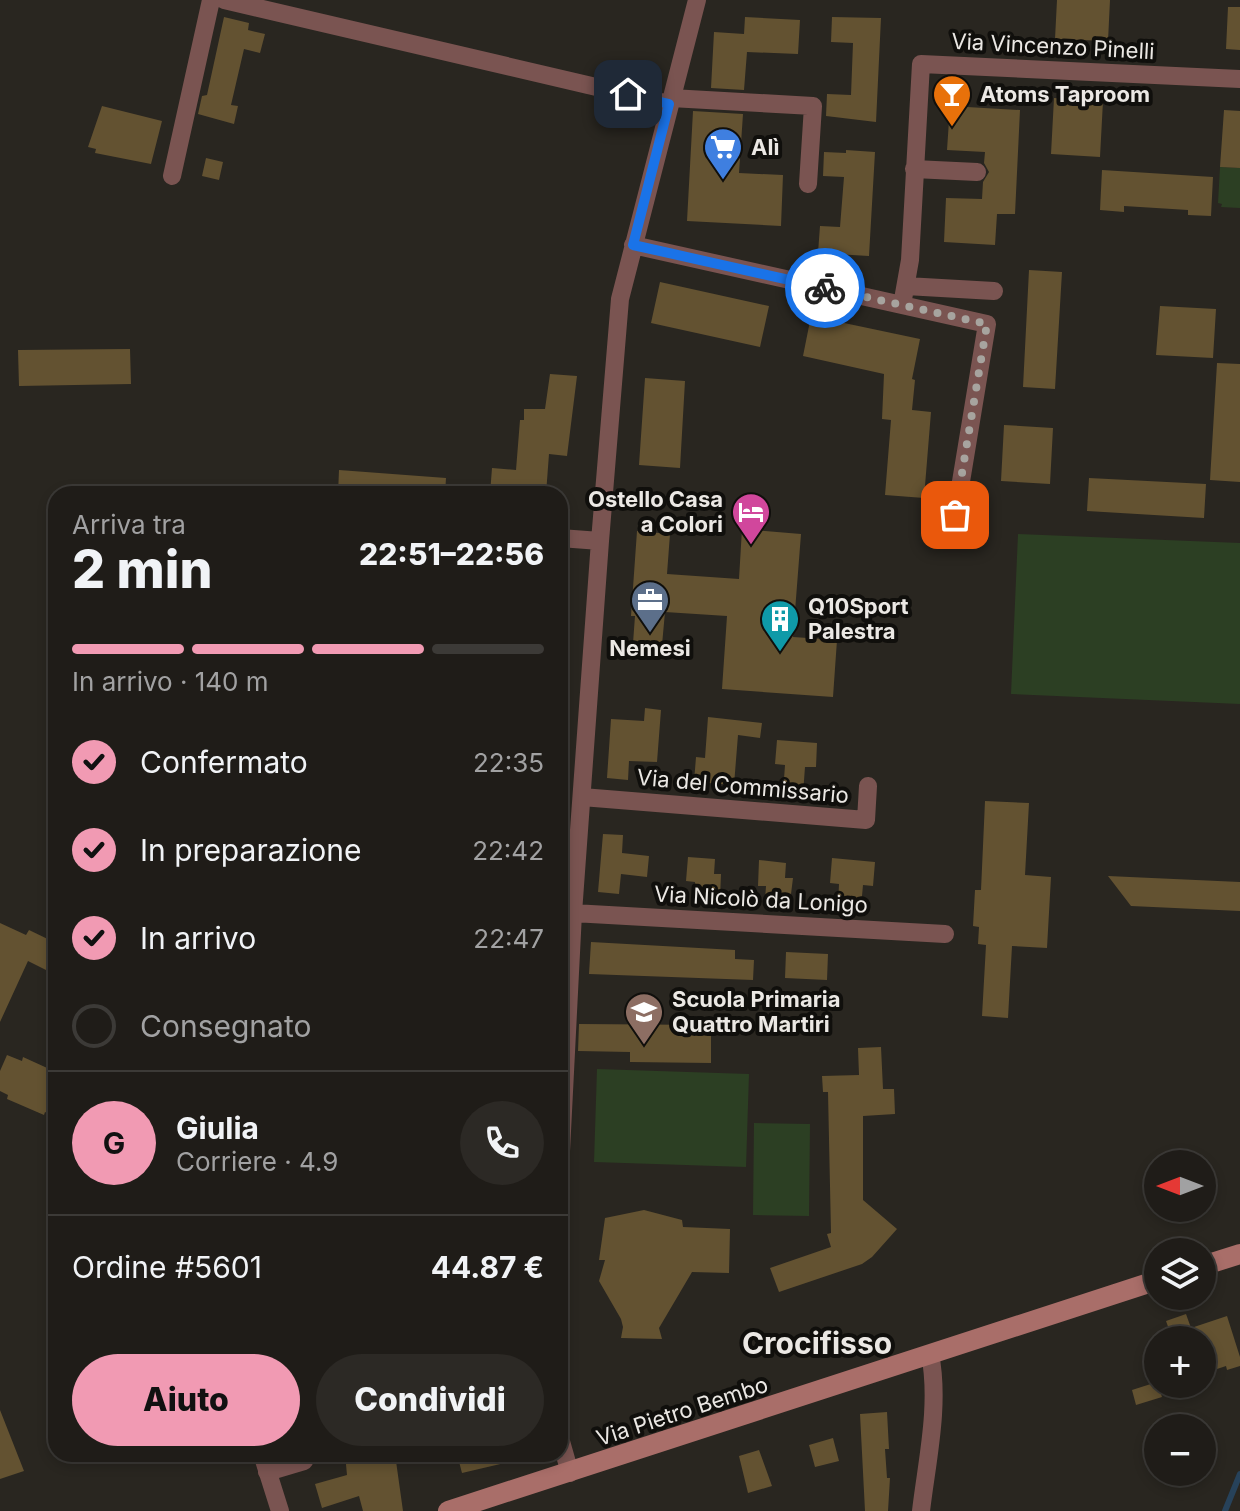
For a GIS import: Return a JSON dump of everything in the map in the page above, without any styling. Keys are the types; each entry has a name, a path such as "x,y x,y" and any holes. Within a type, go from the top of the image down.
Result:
{"main road":[{"path":"1216,1262 1240,1254"},
{"name":"Via Pietro Bembo","path":"448,1511 1144,1285"}],"street":[{"path":"172,176 211,0"},
{"path":"224,0 670,101 813,106 808,184"},
{"path":"568,990 619,311 633,245 697,0"},
{"name":"Via Vincenzo Pinelli","path":"904,296 921,64 1240,79"},
{"path":"914,169 977,172"},
{"path":"633,245 904,296 987,324 955,518"},
{"path":"904,296 994,291"},
{"path":"568,539 600,541"},
{"name":"Via del Commissario","path":"582,797 866,820 868,786"},
{"name":"Via Nicolò da Lonigo","path":"573,913 945,934"},
{"path":"921,1511 934,1397 930,1354"},
{"path":"280,1511 264,1463 284,1462"},
{"path":"567,1462 570,1473"}],"green space":[{"path":"1220,167 1240,168 1240,208 1221,207 1222,204 1218,203"},
{"path":"1018,534 1240,543 1240,704 1011,694"},
{"path":"597,1069 749,1074 746,1167 594,1162"},
{"path":"754,1123 810,1124 809,1216 753,1215"}],"building":[{"path":"1057,0 1110,0 1108,41 1055,39"},
{"path":"1228,7 1240,7 1240,50 1226,49"},
{"path":"224,17 249,23 248,30 265,34 260,53 244,49 231,105 238,106 234,124 198,114 202,96 207,95"},
{"path":"745,17 800,20 798,54 747,52 744,90 711,88 714,32 744,34"},
{"path":"832,17 881,18 876,122 826,116 827,94 851,95 853,43 831,42"},
{"path":"1054,98 1103,101 1100,157 1051,154"},
{"path":"102,106 162,121 151,164 95,153 96,149 88,147"},
{"path":"950,106 1020,110 1015,214 997,214 995,245 944,242 946,198 982,199 983,182 989,172 984,163 985,152 947,150"},
{"path":"1224,110 1240,111 1240,168 1220,167"},
{"path":"693,111 743,114 739,173 783,175 781,226 687,221"},
{"path":"846,150 875,152 869,256 818,253 820,226 840,227 844,177 823,176 824,152 846,153"},
{"path":"206,158 223,162 219,180 202,176"},
{"path":"1102,170 1213,177 1211,216 1188,215 1188,210 1124,206 1124,212 1100,210"},
{"path":"1029,270 1062,272 1055,389 1023,387"},
{"path":"660,282 769,306 760,347 651,323"},
{"path":"1160,306 1216,309 1213,358 1156,355"},
{"path":"811,316 920,339 912,379 915,380 912,410 931,412 924,498 885,495 891,420 882,419 884,374 803,356"},
{"path":"130,349 131,384 19,386 18,350"},
{"path":"1217,363 1240,364 1240,482 1210,480"},
{"path":"550,374 577,376 567,456 549,454 547,486 491,486 492,468 516,470 520,420 524,420 524,409 545,409"},
{"path":"645,378 685,381 680,468 639,465"},
{"path":"1004,425 1053,428 1050,484 1001,481"},
{"path":"339,470 446,478 446,486 338,486"},
{"path":"1089,478 1206,484 1204,518 1087,511"},
{"path":"742,529 801,534 793,637 837,640 833,697 722,689 727,616 665,612 662,645 633,643 635,616 631,616 637,531 670,534 667,574 739,579"},
{"path":"645,708 661,710 657,762 629,761 628,780 607,778 611,719 644,721"},
{"path":"708,717 762,723 760,738 738,735 734,785 694,782 696,757 705,758"},
{"path":"777,740 817,743 816,767 805,767 803,794 783,793 785,765 775,764"},
{"path":"985,801 1029,803 1025,875 1051,877 1047,948 1012,946 1008,1018 982,1016 986,945 978,944 979,927 973,926 975,890 981,890"},
{"path":"603,834 623,835 622,853 649,856 647,877 621,874 619,894 598,892"},
{"path":"688,857 715,859 714,874 721,874 720,898 694,896 695,882 686,881"},
{"path":"832,858 875,862 873,886 863,885 861,907 838,905 839,884 830,883"},
{"path":"759,860 786,863 785,878 793,878 790,902 765,900 766,886 758,886"},
{"path":"1108,876 1240,882 1240,911 1131,906"},
{"path":"0,923 26,935 29,930 48,939 48,966 46,970 28,961 0,1022"},
{"path":"591,942 735,950 735,959 754,960 753,980 589,974"},
{"path":"786,952 828,954 827,980 785,978"},
{"name":"Scuola Primaria Quattro Martiri","path":"579,1024 711,1025 711,1063 630,1062 630,1052 578,1051"},
{"path":"881,1047 883,1089 894,1089 895,1114 863,1116 863,1200 897,1229 862,1264 779,1292 770,1268 831,1247 827,1234 831,1233 828,1092 823,1092 822,1076 859,1075 858,1048"},
{"path":"7,1055 22,1061 23,1057 48,1068 48,1113 44,1115 7,1099 8,1095 0,1091 0,1071"},
{"path":"644,1210 682,1220 683,1227 730,1229 729,1273 692,1272 659,1328 662,1339 621,1338 621,1319 599,1281 605,1260 599,1260 605,1218"},
{"path":"1186,1314 1190,1326 1168,1326 1166,1321"},
{"path":"1227,1316 1240,1366 1227,1370 1226,1366 1216,1369 1216,1326 1197,1326"},
{"path":"1144,1386 1144,1398 1159,1398 1136,1405 1132,1390"},
{"path":"0,1410 24,1471 0,1479"},
{"path":"887,1412 888,1511 865,1511 860,1414"},
{"path":"833,1438 839,1461 815,1467 809,1445"},
{"path":"759,1450 772,1486 748,1493 739,1456"},
{"path":"346,1462 396,1462 403,1511 363,1511 359,1496 322,1508 315,1484 347,1475"},
{"path":"459,1462 509,1462 462,1473"}],"waterway":[{"path":"1225,1511 1240,1474"}],"way so far":[{"path":"825,288 987,324 955,515"}],"place":[{"name":"Atoms Taproom","path":"952,128"},
{"name":"Alì","path":"723,181"},
{"name":"Ostello Casa a Colori","path":"751,546"},
{"name":"Nemesi","path":"650,634"},
{"name":"Q10Sport Palestra","path":"780,653"},
{"name":"Scuola Primaria Quattro Martiri","path":"644,1046"}],"district":[{"name":"Crocifisso","path":"817,1343"}],"route":[{"path":"628,94 669,104 633,245 825,288"}]}
